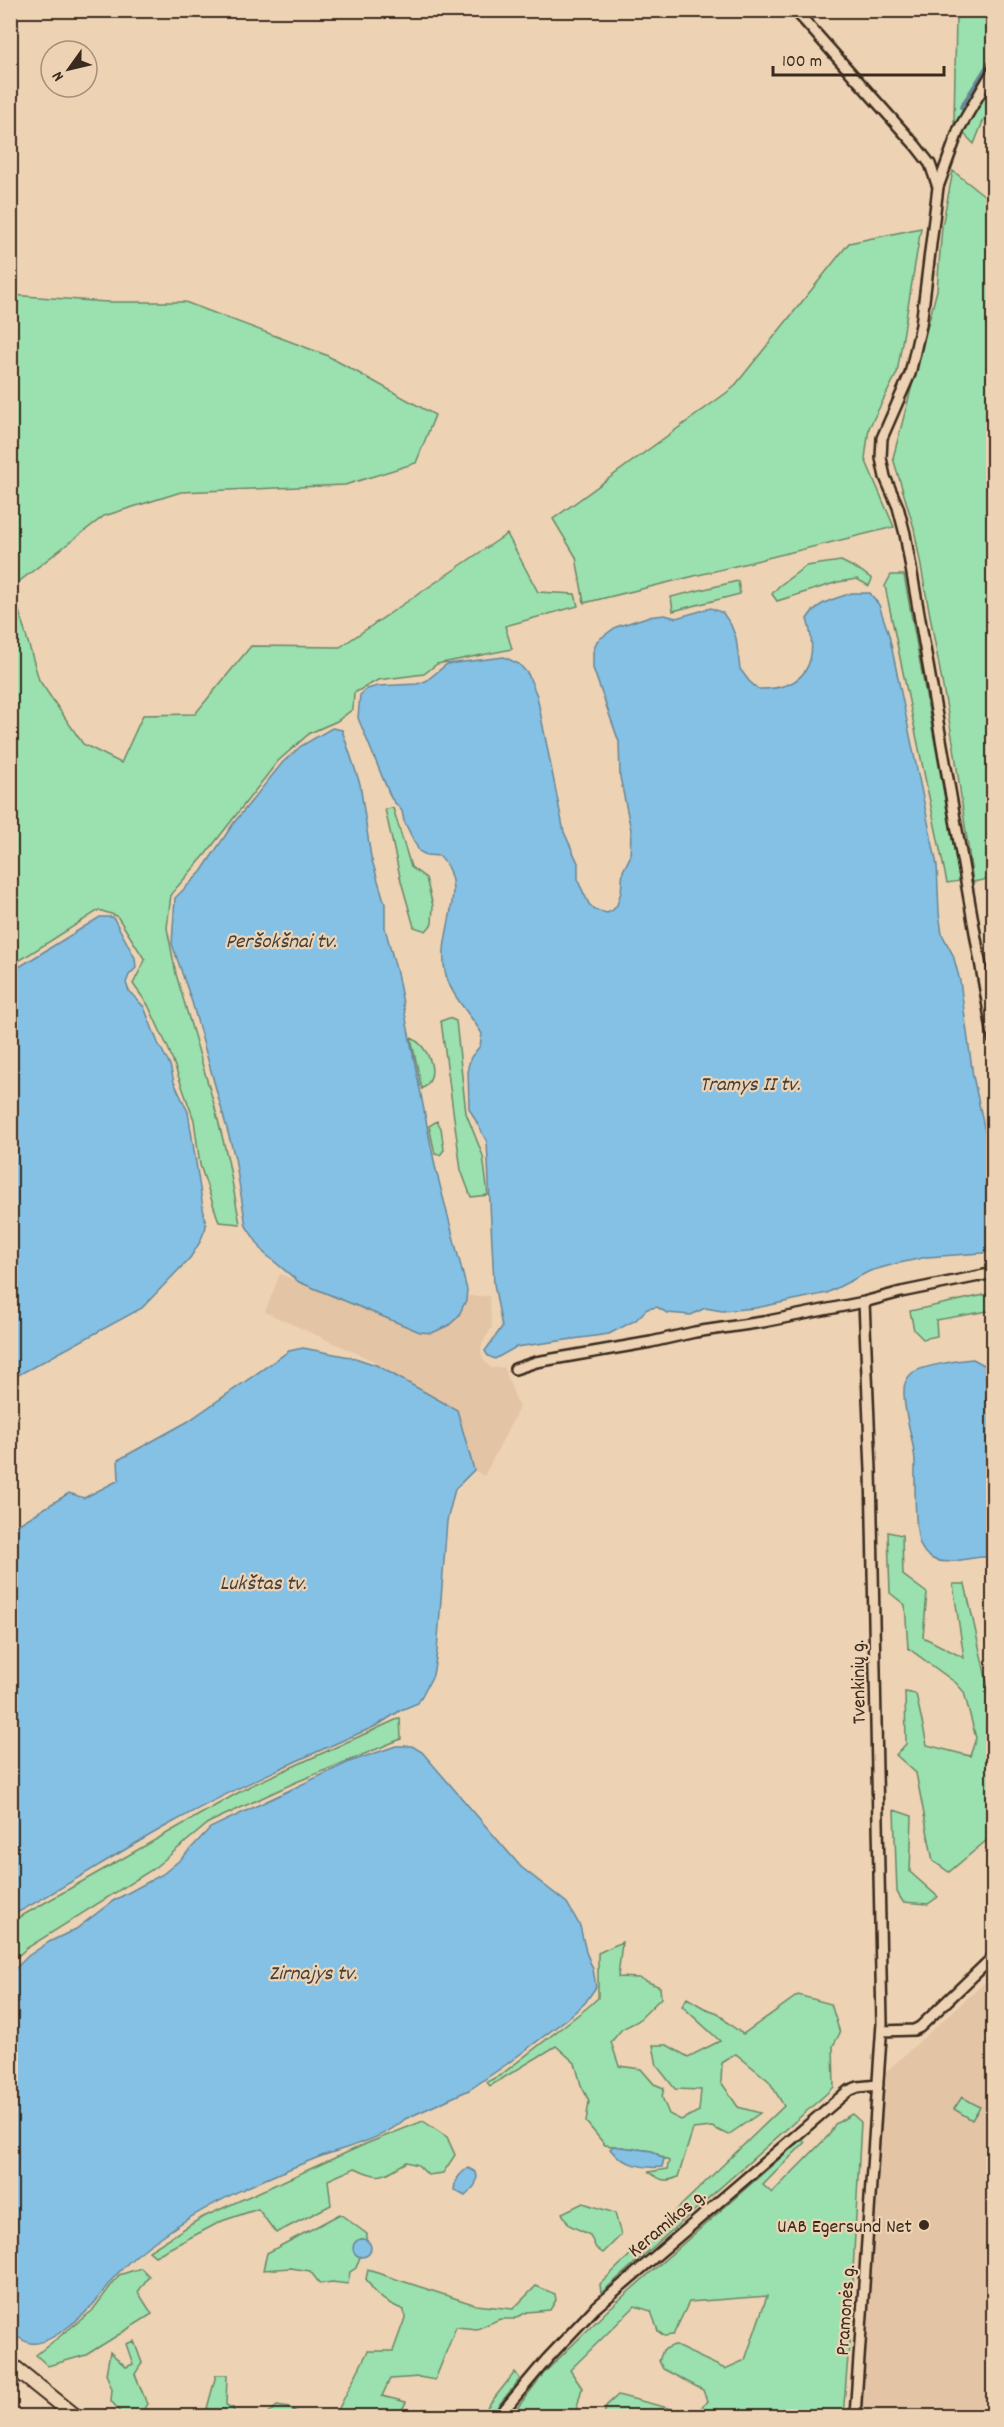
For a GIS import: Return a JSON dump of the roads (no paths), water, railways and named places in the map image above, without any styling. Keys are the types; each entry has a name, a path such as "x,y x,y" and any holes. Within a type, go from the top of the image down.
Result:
{"main road":[{"path":"10,2364 75,2416"}],"street":[{"path":"795,10 916,146 930,164 938,188"},
{"path":"993,69 959,129 938,188 921,325 910,374 882,438 881,458 905,534 949,774 993,1041"},
{"path":"515,1369 536,1362 695,1332 763,1322 993,1274"},
{"name":"Tvenkinių g.","path":"864,1302 871,1470 882,2031 880,2062"},
{"path":"882,2031 914,2030 920,2027 993,1956"},
{"name":"Pramonės g.","path":"855,2416 880,2062"},
{"name":"Keramikos g.","path":"499,2416 574,2330 637,2270 848,2091 858,2087 878,2085"}],"water":[{"name":"Tramys II tv.","path":"852,593 870,593 879,605 889,635 937,865 942,934 953,955 960,981 973,1076 991,1159 994,1184 993,1246 983,1253 927,1257 895,1264 870,1271 827,1293 756,1308 722,1311 705,1308 691,1315 667,1313 657,1307 647,1309 636,1320 609,1334 516,1347 495,1359 488,1356 485,1351 502,1327 494,1284 487,1142 469,1108 468,1067 471,1057 480,1046 482,1034 451,988 445,971 445,941 453,897 448,869 440,856 426,855 419,851 404,821 402,811 391,798 358,718 360,695 367,689 378,686 417,684 426,681 447,664 504,657 519,664 528,674 537,696 564,832 578,863 578,881 589,904 595,910 607,913 617,905 621,892 623,871 630,857 631,830 620,777 619,742 593,668 593,652 597,641 616,627 647,617 665,615 676,618 711,608 723,613 731,625 736,638 740,669 749,681 758,689 774,688 788,685 798,679 810,660 811,634 807,619 811,613 826,602"},
{"name":"Peršokšnai tv.","path":"332,728 342,730 360,784 371,857 385,904 385,928 397,973 435,1166 467,1290 466,1300 458,1317 449,1325 432,1333 420,1332 299,1282 264,1253 246,1226 235,1158 192,1002 172,944 175,898 201,872 233,824 283,762 301,746"},
{"path":"100,917 113,917 135,958 136,968 129,975 126,983 129,991 144,1007 188,1112 206,1227 190,1258 142,1308 11,1379 11,972"},
{"name":"Lukštas tv.","path":"303,1348 355,1358 376,1365 457,1410 474,1470 455,1489 447,1521 437,1652 433,1675 418,1703 401,1710 378,1725 272,1772 194,1811 11,1916 11,1529 69,1493 84,1498 119,1480 118,1460 187,1422 289,1351"},
{"path":"973,1359 986,1366 993,1364 993,1557 938,1561 926,1554 918,1537 915,1462 905,1408 904,1388 908,1377 922,1368"},
{"name":"Zirnajys tv.","path":"396,1746 412,1746 422,1752 521,1867 567,1903 580,1926 596,1987 585,2003 568,2018 469,2090 405,2119 374,2138 294,2167 197,2213 139,2253 116,2275 91,2307 66,2329 38,2343 30,2343 19,2338 10,2331 11,1973 28,1956 49,1942 76,1929 113,1901 163,1874 181,1859 210,1828 349,1762"},
{"path":"613,2146 652,2151 664,2159 662,2167 641,2166 627,2162 610,2149"},
{"path":"468,2168 476,2172 477,2179 473,2188 465,2196 454,2190 458,2178"},
{"path":"362,2239 368,2242 371,2248 368,2254 362,2257 356,2254 353,2248 356,2242"}],"waterway":[{"path":"961,107 994,55"}],"place":[{"name":"UAB Egersund Net","path":"924,2225"}]}
